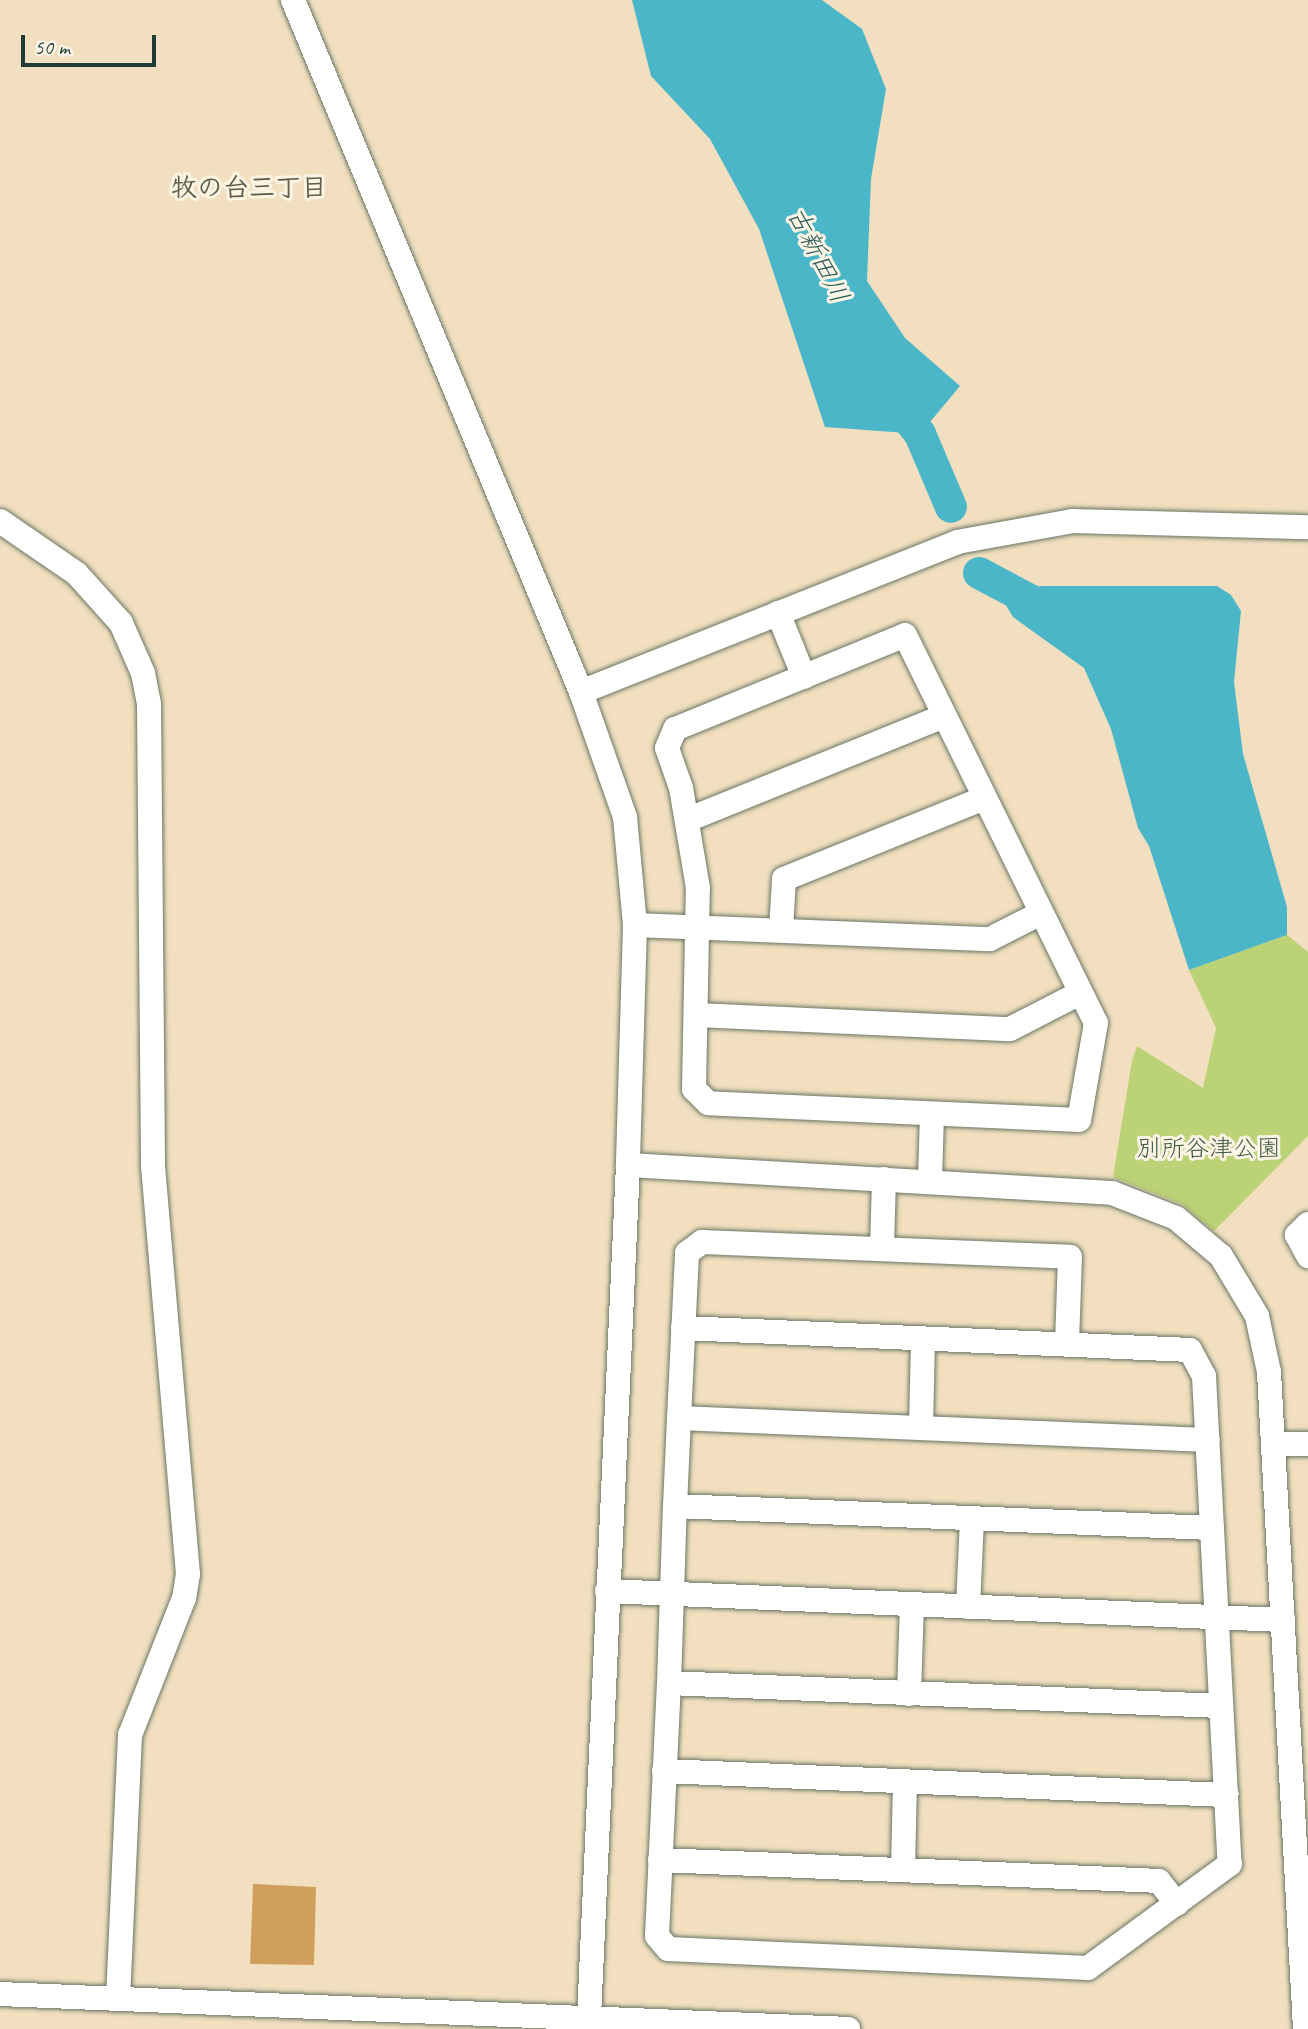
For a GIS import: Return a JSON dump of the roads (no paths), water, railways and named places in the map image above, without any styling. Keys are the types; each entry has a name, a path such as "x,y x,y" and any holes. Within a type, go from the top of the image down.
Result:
{"street":[{"path":"293,0 581,692 625,817 635,925 628,1166 589,2018"},
{"path":"0,521 77,574 121,623 144,673 149,704 153,1166 188,1574 180,1609 130,1735 118,1997"},
{"path":"581,692 957,542 1072,521 1308,527"},
{"path":"778,613 804,677"},
{"path":"905,635 1096,1023 1079,1120 708,1103 694,1089 699,927 696,862 667,748 675,729 804,677 905,635"},
{"path":"687,820 944,716"},
{"path":"781,930 784,879 984,798"},
{"path":"635,925 990,939 1041,914"},
{"path":"697,1015 1010,1029 1080,993"},
{"path":"930,1181 932,1114"},
{"path":"628,1166 1112,1193 1176,1218 1203,1238 1236,1276 1257,1316 1269,1373 1283,1620 1298,2028"},
{"path":"882,1249 884,1180"},
{"path":"1308,1224 1297,1235 1308,1256"},
{"path":"683,1328 1190,1350 1204,1376 1230,1864 1088,1968 668,1949 657,1936 669,1683 679,1418 683,1328 687,1254 702,1242 1070,1257 1067,1344"},
{"path":"920,1428 923,1339"},
{"path":"679,1418 1208,1440"},
{"path":"1273,1444 1308,1444"},
{"path":"676,1506 1212,1528"},
{"path":"968,1606 972,1519"},
{"path":"607,1591 1283,1620"},
{"path":"909,1694 912,1605"},
{"path":"669,1683 1221,1706"},
{"path":"664,1771 1226,1795"},
{"path":"903,1870 905,1783"},
{"path":"660,1860 1159,1881 1177,1904"},
{"path":"0,1994 848,2029"}],"water":[{"path":"632,0 822,0 862,29 886,89 871,179 867,281 905,338 960,386 920,434 825,427 759,229 710,139 651,76"},
{"path":"1042,586 1217,586 1231,595 1241,611 1234,682 1243,754 1287,907 1287,935 1189,970 1149,846 1138,828 1111,729 1084,668 1013,617 1004,602 1008,591"}],"waterway":[{"name":"古新田川","path":"894,401 920,434 951,507"},
{"name":"古新田川","path":"979,573 1047,609"}],"district":[{"name":"牧の台三丁目","path":"249,188"}],"park label":[{"name":"別所谷津公園","path":"1209,1149"}]}
